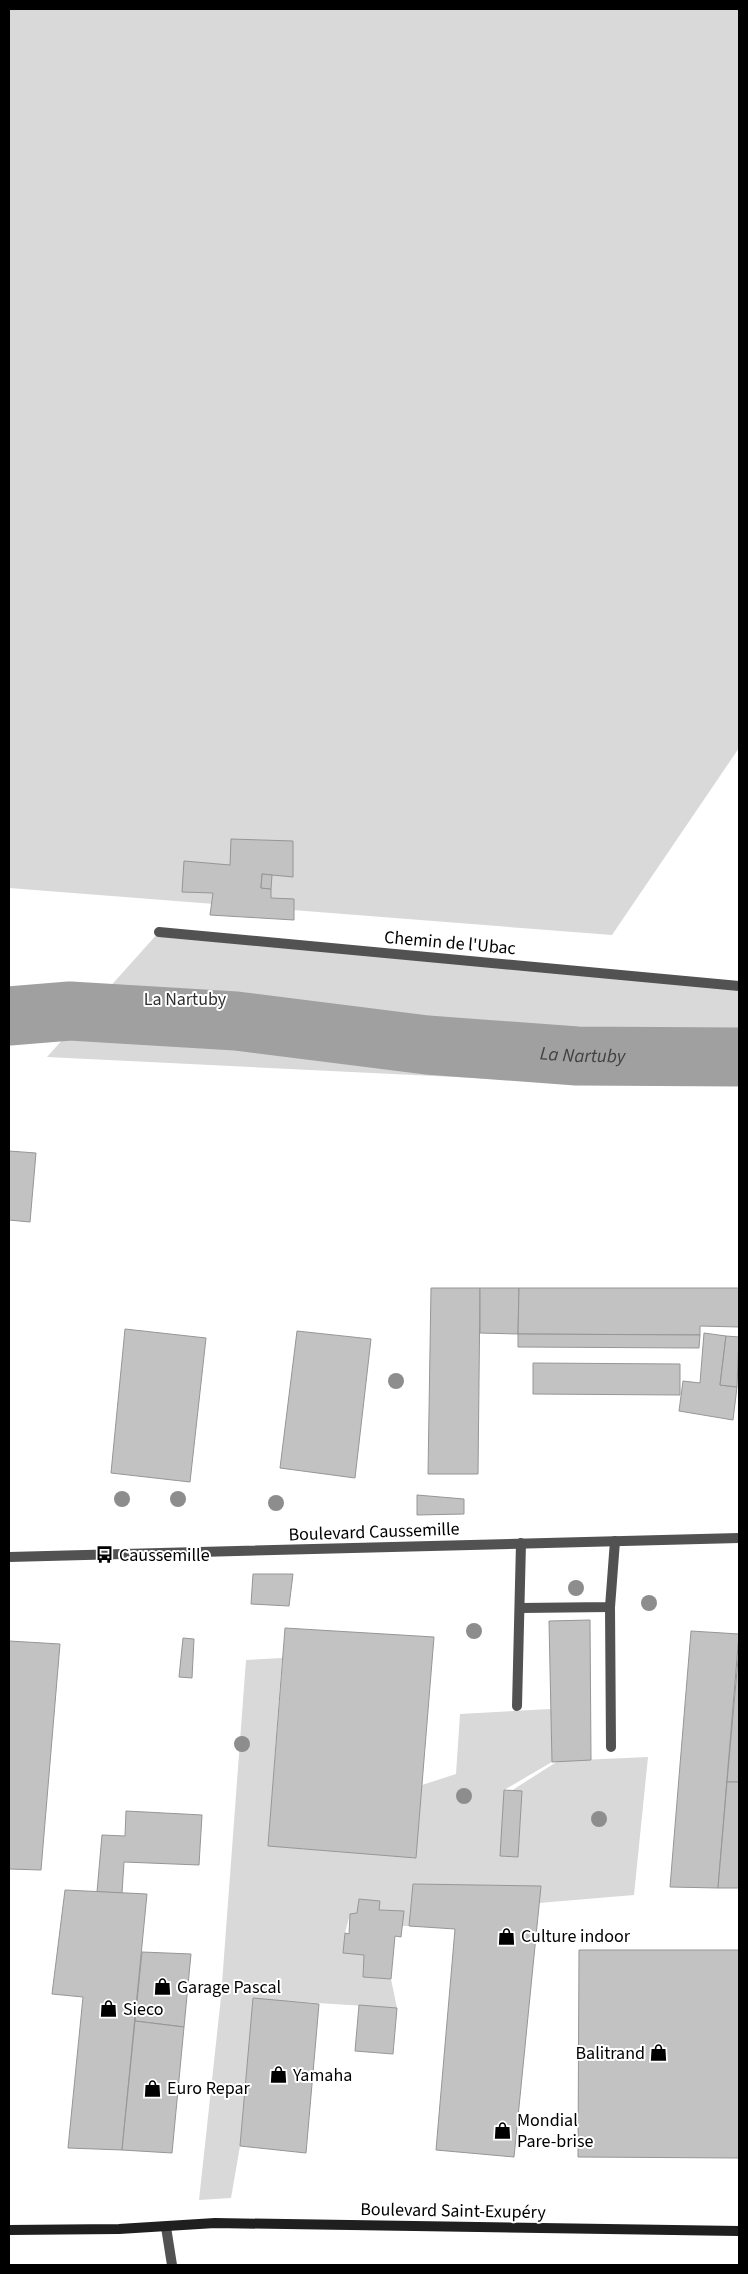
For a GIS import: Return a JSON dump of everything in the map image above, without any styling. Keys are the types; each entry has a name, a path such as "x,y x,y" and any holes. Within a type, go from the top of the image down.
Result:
{"main road":[{"name":"Boulevard Saint-Exupéry","path":"9,2230 120,2229 214,2223 739,2231"}],"street":[{"name":"Chemin de l'Ubac","path":"159,932 739,986"},
{"name":"Boulevard Caussemille","path":"9,1557 739,1538"},
{"path":"611,1747 610,1607 615,1541"},
{"path":"517,1706 521,1543"},
{"path":"520,1608 610,1607"},
{"path":"166,2227 172,2265"}],"green space":[{"path":"9,9 739,9 739,748 612,935 9,888"},
{"name":"La Nartuby","path":"159,932 739,986 739,1084 495,1079 47,1057"},
{"path":"282,1658 268,1846 416,1858 422,1785 456,1774 460,1714 551,1709 552,1762 504,1790 501,1856 518,1857 522,1791 511,1791 558,1761 648,1757 634,1895 539,1903 540,1886 413,1884 409,1926 402,1926 404,1911 379,1910 379,1901 359,1899 357,1913 350,1914 345,1933 343,1953 364,1955 363,1976 391,1979 397,2008 253,1999 240,2146 231,2198 199,2200 221,1997 246,1660"}],"building":[{"path":"231,839 293,841 293,877 262,874 261,888 271,889 271,898 294,899 294,920 210,915 213,893 182,892 184,861 230,865"},
{"path":"262,874 272,875 271,889 261,888"},
{"path":"9,1151 36,1153 30,1222 9,1220"},
{"path":"431,1288 480,1288 478,1474 428,1474"},
{"path":"480,1288 519,1288 518,1334 480,1333"},
{"path":"519,1288 739,1288 739,1327 700,1326 700,1335 518,1334"},
{"path":"125,1329 206,1338 190,1482 111,1473"},
{"path":"297,1331 371,1339 355,1478 280,1468"},
{"path":"704,1333 726,1336 720,1385 737,1387 733,1420 679,1411 683,1381 700,1383"},
{"path":"518,1334 700,1335 699,1348 518,1347"},
{"path":"726,1336 739,1337 737,1387 720,1385"},
{"path":"533,1363 680,1364 680,1395 533,1394"},
{"path":"417,1495 464,1499 464,1514 417,1515"},
{"path":"253,1574 293,1574 289,1606 251,1604"},
{"path":"590,1620 591,1760 552,1762 549,1621"},
{"path":"285,1628 434,1637 416,1858 268,1846"},
{"path":"691,1631 739,1634 718,1888 670,1887"},
{"path":"183,1638 194,1639 192,1678 179,1677"},
{"path":"9,1641 60,1644 41,1870 9,1869"},
{"path":"739,1648 739,1782 727,1782"},
{"path":"727,1782 739,1782 739,1888 718,1888"},
{"path":"504,1790 522,1791 518,1857 500,1856"},
{"path":"126,1811 202,1815 199,1865 124,1862 122,1893 97,1892 102,1835 125,1836"},
{"path":"413,1884 541,1886 514,2157 436,2150 455,1929 409,1926"},
{"name":"Sieco","path":"65,1890 147,1894 122,2150 68,2148 83,1997 52,1994"},
{"path":"359,1899 380,1901 379,1910 404,1911 401,1937 395,1936 391,1979 363,1977 364,1955 343,1953 345,1933 349,1934 350,1914 357,1913"},
{"name":"Balitrand","path":"579,1950 739,1950 739,2158 578,2157"},
{"name":"Garage Pascal","path":"142,1952 191,1954 184,2027 135,2021"},
{"name":"Yamaha","path":"253,1998 319,2004 306,2153 240,2146"},
{"path":"359,2005 397,2008 393,2054 355,2051"},
{"name":"Euro Repar","path":"135,2021 184,2027 172,2153 122,2150"}],"waterway":[{"name":"La Nartuby","path":"9,1016 70,1011 236,1021 427,1045 577,1056 739,1057"}],"place":[{"name":"Caussemille","path":"105,1555"},
{"name":"Culture indoor","path":"507,1936"},
{"name":"Garage Pascal","path":"163,1987"},
{"name":"Sieco","path":"109,2009"},
{"name":"Balitrand","path":"659,2053"},
{"name":"Yamaha","path":"279,2075"},
{"name":"Euro Repar","path":"153,2088"},
{"name":"Mondial Pare-brise","path":"503,2130"}]}
